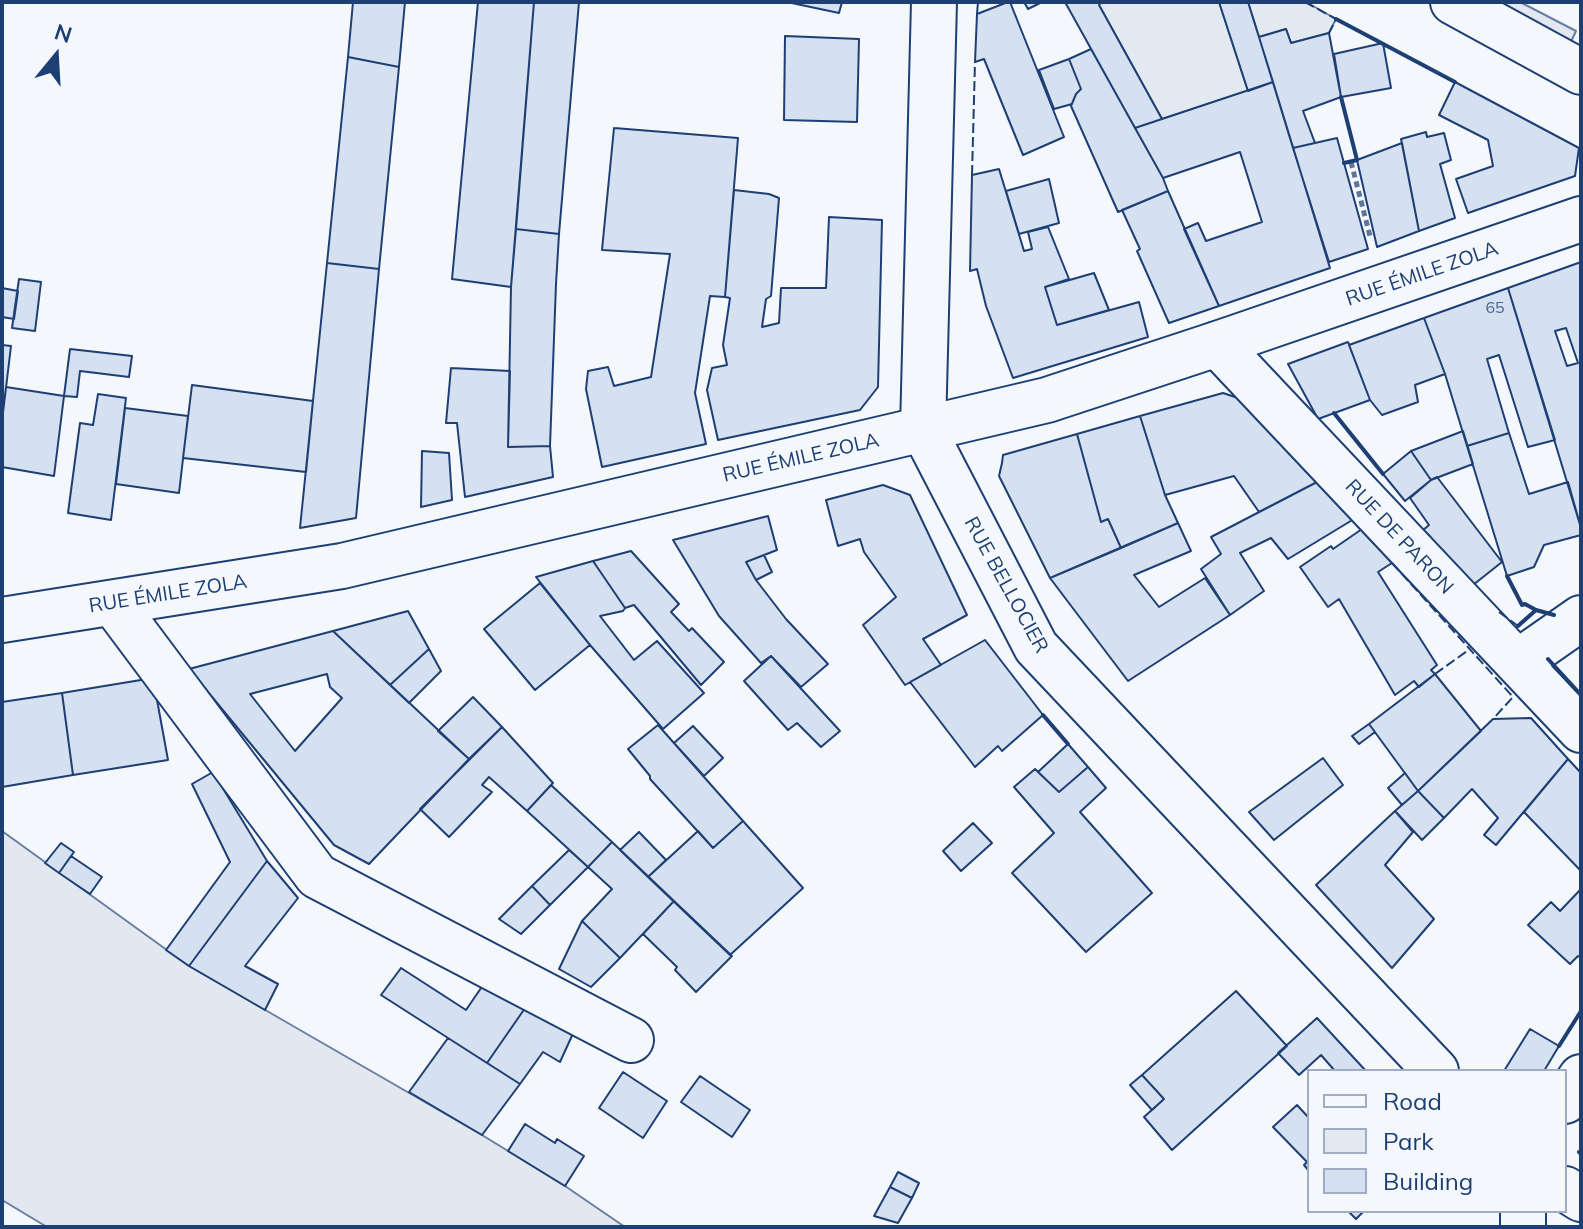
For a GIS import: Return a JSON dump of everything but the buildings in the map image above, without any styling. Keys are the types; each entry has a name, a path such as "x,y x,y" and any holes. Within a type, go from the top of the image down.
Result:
{"street":[{"name":"RUE BELLOCIER","path":"934,2 923,429 1036,647 1434,1069"},
{"path":"1453,2 1581,72"},
{"name":"RUE ÉMILE ZOLA","path":"2,620 342,566 1047,400 1581,219"},
{"name":"RUE DE PARON","path":"1217,344 1581,730"},
{"path":"113,603 317,876 631,1040"},
{"path":"1518,662 1581,618"},
{"path":"1567,1098 1581,1077"}],"path":[{"path":"1351,162 1383,287"}],"green space":[{"path":"1101,2 1219,2 1248,91 1162,119 1099,5"},
{"path":"1248,2 1306,2 1336,19 1329,33 1291,43 1286,29 1259,37"}],"shaded area":[{"path":"1462,2 1520,2 1576,31 1564,57"},
{"path":"2,831 189,966 482,1135 625,1227 47,1227 2,1200"}],"fence":[{"path":"977,14 978,2"},
{"path":"1305,2 1336,19 1329,33"},
{"path":"972,175 975,62"},
{"path":"1392,563 1513,697 1493,719"},
{"path":"1499,612 1518,626"},
{"path":"1435,674 1470,649"}],"wall":[{"path":"1336,19 1455,82"},
{"path":"1341,97 1357,160 1344,163"},
{"path":"1334,413 1383,474"},
{"path":"1507,576 1522,605 1536,610"},
{"path":"1518,626 1536,610 1554,615"},
{"path":"1548,659 1581,695"},
{"path":"1043,715 1068,744"},
{"path":"1559,1046 1581,1011"}]}
